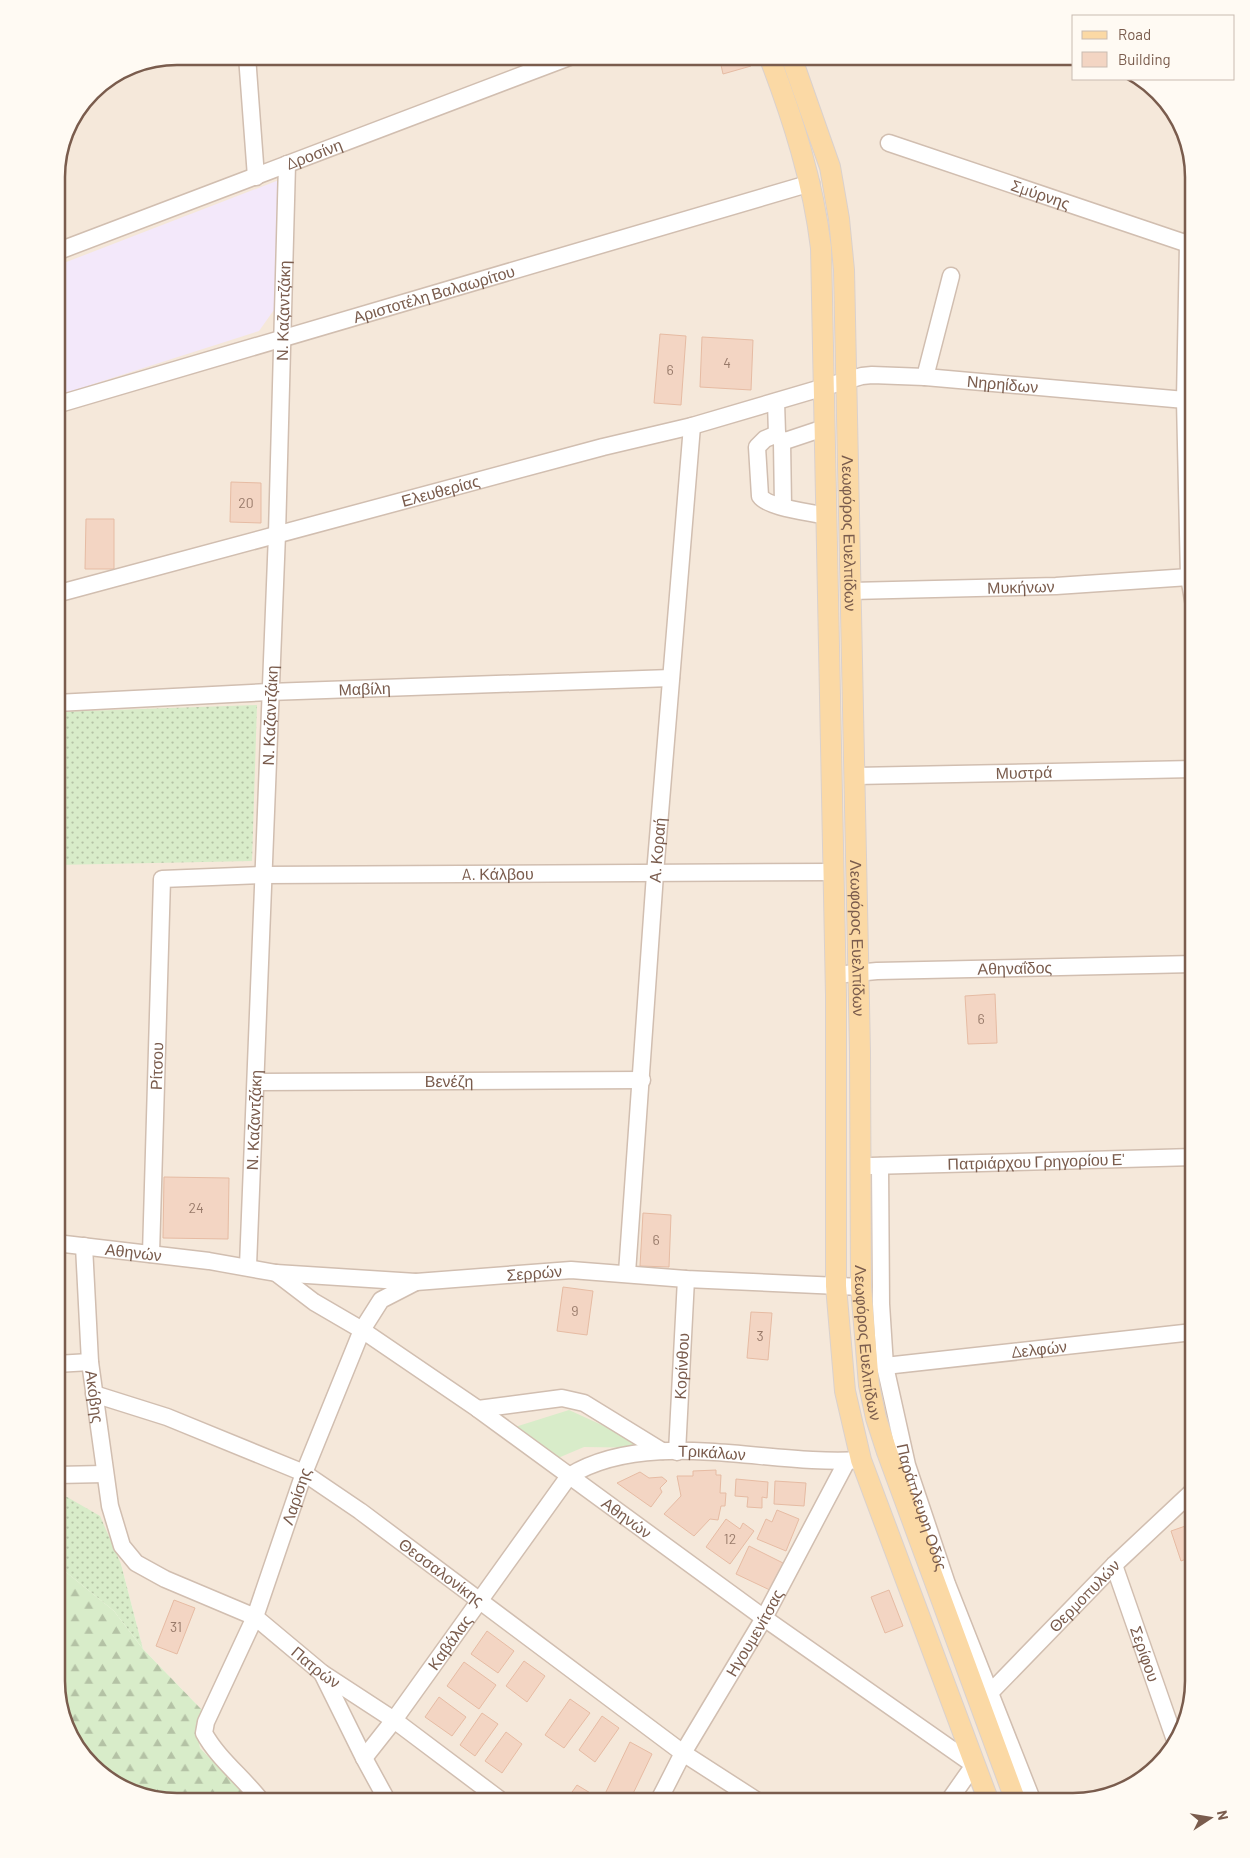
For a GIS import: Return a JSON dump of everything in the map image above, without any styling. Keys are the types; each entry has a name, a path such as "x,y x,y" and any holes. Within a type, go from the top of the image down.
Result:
{"main road":[{"name":"Λεωφόρος Ευελπίδων","path":"772,65 796,130 811,183 822,248 823,389 835,975 836,1286 845,1391 854,1460 985,1793"},
{"name":"Λεωφόρος Ευελπίδων","path":"794,65 830,168 839,219 844,270 848,381 858,974 870,1166 861,1288 869,1385 876,1418 985,1699 1013,1793"}],"street":[{"path":"248,65 256,177"},
{"name":"Δροσίνη","path":"65,249 548,65"},
{"name":"Σμύρνης","path":"889,143 1185,239"},
{"name":"Ν. Καζαντζάκη","path":"248,1266 257,1082 269,692 284,339 287,164"},
{"name":"Αριστοτέλη Βαλαωρίτου","path":"65,402 811,183"},
{"path":"925,377 952,276"},
{"name":"Νηρηίδων","path":"823,389 872,375 925,377 1185,400"},
{"name":"Ελευθερίας","path":"65,592 603,447 692,426 823,389"},
{"path":"776,402 780,438 782,506"},
{"name":"Α. Κοραή","path":"627,1273 655,874 692,426"},
{"path":"824,428 780,438 765,439 757,448 758,489 763,500 826,516"},
{"name":"Μυκήνων","path":"851,591 1056,586 1185,577"},
{"name":"Μαβίλη","path":"65,703 269,692 671,678"},
{"name":"Μυστρά","path":"855,776 1185,769"},
{"name":"A. Κάλβου","path":"162,879 263,875 833,872"},
{"name":"Ρίτσου","path":"151,1254 162,879"},
{"name":"Αθηναΐδος","path":"835,975 877,971 1185,964"},
{"name":"Βενέζη","path":"257,1082 642,1080"},
{"name":"Πατριάρχου Γρηγορίου Ε'","path":"870,1166 1185,1157"},
{"name":"Παράπλευρη Οδός","path":"870,1166 885,1366 907,1466 985,1699 1029,1793"},
{"name":"Αθηνών","path":"65,1244 210,1261"},
{"name":"Ακόβης","path":"84,1246 90,1362 94,1394 110,1506 122,1546"},
{"name":"Σερρών","path":"210,1261 248,1266 276,1273 416,1282 520,1272 571,1270 686,1279 861,1288"},
{"name":"Αθηνών","path":"276,1273 314,1302 362,1330 478,1409 764,1618 974,1765"},
{"name":"Κορίνθου","path":"669,1451 686,1279"},
{"name":"Λαρίσης","path":"256,1793 210,1744 204,1733 255,1617 304,1473 362,1330 380,1300 416,1282"},
{"name":"Δελφών","path":"885,1366 1185,1335"},
{"path":"65,1363 90,1362"},
{"name":"Θεσσαλονίκης","path":"94,1394 166,1417 304,1473 360,1511 684,1753 745,1793"},
{"path":"478,1409 562,1398 574,1400 584,1403 669,1451"},
{"name":"Τρικάλων","path":"569,1476 588,1464 613,1456 669,1451 854,1460"},
{"name":"Ηγουμενίτσας","path":"663,1793 684,1753 854,1460"},
{"path":"65,1475 105,1474"},
{"name":"Καβάλας","path":"364,1758 394,1720 569,1476"},
{"name":"Θερμοπυλών","path":"985,1699 1114,1565 1185,1498"},
{"name":"Πατρών","path":"122,1546 136,1563 165,1579 255,1617 322,1673 394,1720 491,1793"},
{"name":"Σερίφου","path":"1114,1565 1172,1732"},
{"path":"322,1673 383,1793"},
{"path":"954,1793 974,1765"}],"shaded area":[{"path":"170,65 1072,65 1072,80 1129,80 1141,88 1162,109 1170,121 1181,148 1185,177 1185,1681 1181,1710 1170,1737 1162,1749 1141,1770 1129,1778 1102,1789 1073,1793 974,1793 970,1784 964,1793 243,1793 200,1748 196,1725 202,1710 143,1649 121,1564 65,1497 65,170 74,134 88,109 109,88 121,80 148,69"},
{"path":"279,180 276,307 259,331 65,393 65,263"}],"green space":[{"path":"257,705 252,861 65,865 65,712"},
{"path":"569,1410 652,1448 584,1447 558,1458 515,1427"},
{"path":"65,1497 100,1516 121,1564 143,1649 114,1611 65,1571"},
{"path":"65,1571 114,1611 143,1649 202,1710 196,1725 200,1748 243,1793 170,1793 155,1791 121,1778 109,1770 88,1749 74,1724 66,1696"}],"building":[{"path":"721,65 751,65 751,66 723,74"},
{"path":"660,334 686,336 681,405 654,403"},
{"path":"702,337 753,340 751,390 700,387"},
{"path":"231,482 261,483 261,523 230,522"},
{"path":"86,519 114,519 114,569 85,569"},
{"path":"995,994 997,1043 968,1044 965,996"},
{"path":"164,1177 229,1178 228,1239 163,1238"},
{"path":"643,1213 671,1215 669,1267 640,1266"},
{"path":"563,1287 593,1291 587,1335 557,1331"},
{"path":"751,1312 772,1313 768,1360 747,1358"},
{"path":"716,1470 716,1475 721,1475 720,1493 726,1493 725,1506 721,1506 718,1520 710,1519 694,1536 664,1514 681,1496 677,1476 693,1476 693,1471"},
{"path":"640,1472 649,1478 662,1477 667,1481 660,1488 662,1492 651,1507 617,1483"},
{"path":"736,1479 768,1482 767,1498 762,1497 762,1508 747,1507 748,1497 735,1496"},
{"path":"775,1481 806,1483 804,1506 774,1504"},
{"path":"777,1510 799,1519 786,1551 757,1539 766,1519 772,1522"},
{"path":"726,1519 740,1529 743,1523 754,1531 730,1564 706,1547"},
{"path":"1185,1526 1185,1559 1181,1561 1171,1531"},
{"path":"749,1546 785,1564 772,1591 736,1574"},
{"path":"889,1590 903,1626 885,1633 871,1597"},
{"path":"174,1600 195,1608 177,1654 156,1646"},
{"path":"487,1631 514,1651 498,1673 471,1654"},
{"path":"524,1661 545,1676 527,1702 506,1686"},
{"path":"464,1662 496,1685 479,1709 447,1686"},
{"path":"439,1697 466,1717 452,1736 425,1717"},
{"path":"570,1699 590,1713 564,1748 545,1735"},
{"path":"482,1713 498,1724 475,1756 460,1745"},
{"path":"602,1716 619,1728 595,1762 579,1750"},
{"path":"506,1732 522,1744 502,1773 485,1761"},
{"path":"630,1742 652,1754 633,1793 605,1793"},
{"path":"577,1785 590,1793 571,1793"}]}
